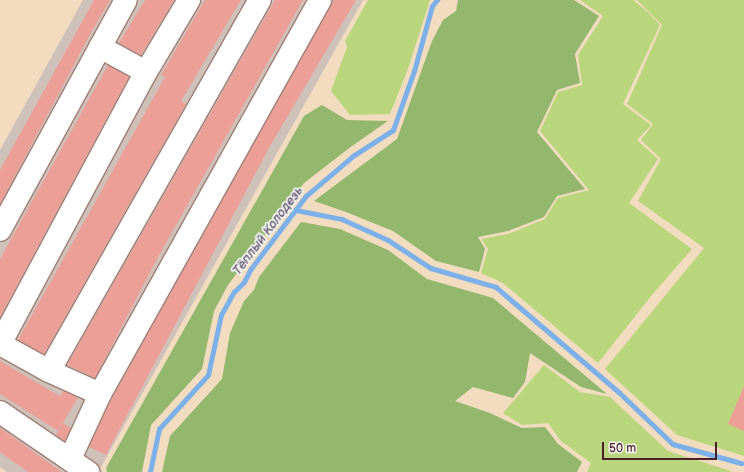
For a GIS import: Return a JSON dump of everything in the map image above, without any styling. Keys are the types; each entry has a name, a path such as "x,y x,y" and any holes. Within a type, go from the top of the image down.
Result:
{"lane":[{"path":"0,230 126,0"},
{"path":"100,394 49,371 0,344 146,72 189,0"},
{"path":"49,371 260,0"},
{"path":"70,459 100,394 320,0"},
{"path":"100,47 146,72"},
{"path":"0,412 88,472"}],"shaded area":[{"path":"83,0 363,0 101,467 102,472 7,472 0,467 0,150"}],"green space":[{"path":"368,0 430,0 408,69 390,114 350,115 331,91 347,47 345,41"},
{"path":"458,0 574,0 599,16 575,54 580,83 557,90 537,132 585,189 557,196 544,217 508,231 478,237 485,249 479,272 436,261 393,231 314,201 397,139 432,41 443,20 456,11"},
{"path":"580,0 633,0 649,13 660,25 623,104 651,125 637,140 658,159 629,203 692,249 652,295 598,363 503,283 481,273 488,249 481,239 508,234 545,219 558,198 589,190 540,131 558,92 582,85 578,55 603,16"},
{"path":"637,0 744,0 744,456 677,435 605,369 704,248 638,201 661,159 641,140 653,124 627,104 662,25"},
{"path":"322,105 347,120 388,121 352,146 304,183 228,285 214,311 202,369 151,425 142,472 107,472 106,468 304,116"},
{"path":"301,222 340,229 388,250 427,279 493,298 607,394 581,387 530,353 525,382 513,398 473,387 455,401 490,413 522,428 545,427 558,444 582,462 577,472 162,472 170,436 222,379 230,333 244,301 254,290 259,277"},
{"path":"544,365 580,392 610,397 668,451 734,472 587,472 591,463 561,441 548,423 522,425 503,413"}],"building":[{"path":"94,0 110,0 0,204 0,170"},
{"path":"145,0 174,0 141,55 119,43"},
{"path":"205,0 241,0 181,101 186,104 44,354 18,340 165,77 161,75"},
{"path":"275,0 303,0 157,259 95,378 67,365"},
{"path":"334,0 356,0 269,148 106,455 89,447 111,400"},
{"path":"108,65 129,77 0,317 0,259"},
{"path":"0,361 60,396 64,391 78,398 58,431 0,394"},
{"path":"744,386 744,431 728,424"},
{"path":"63,423 71,428 65,441 56,435"},
{"path":"0,428 62,472 28,472 0,452"}],"waterway":[{"name":"Тёплый Колодезь","path":"150,472 159,429 208,375 221,315 234,292 244,282 250,270 306,196 353,156 393,130 414,71 432,6 437,0"},
{"path":"296,210 342,219 388,240 431,268 496,287 619,392 673,444 741,463"}]}
